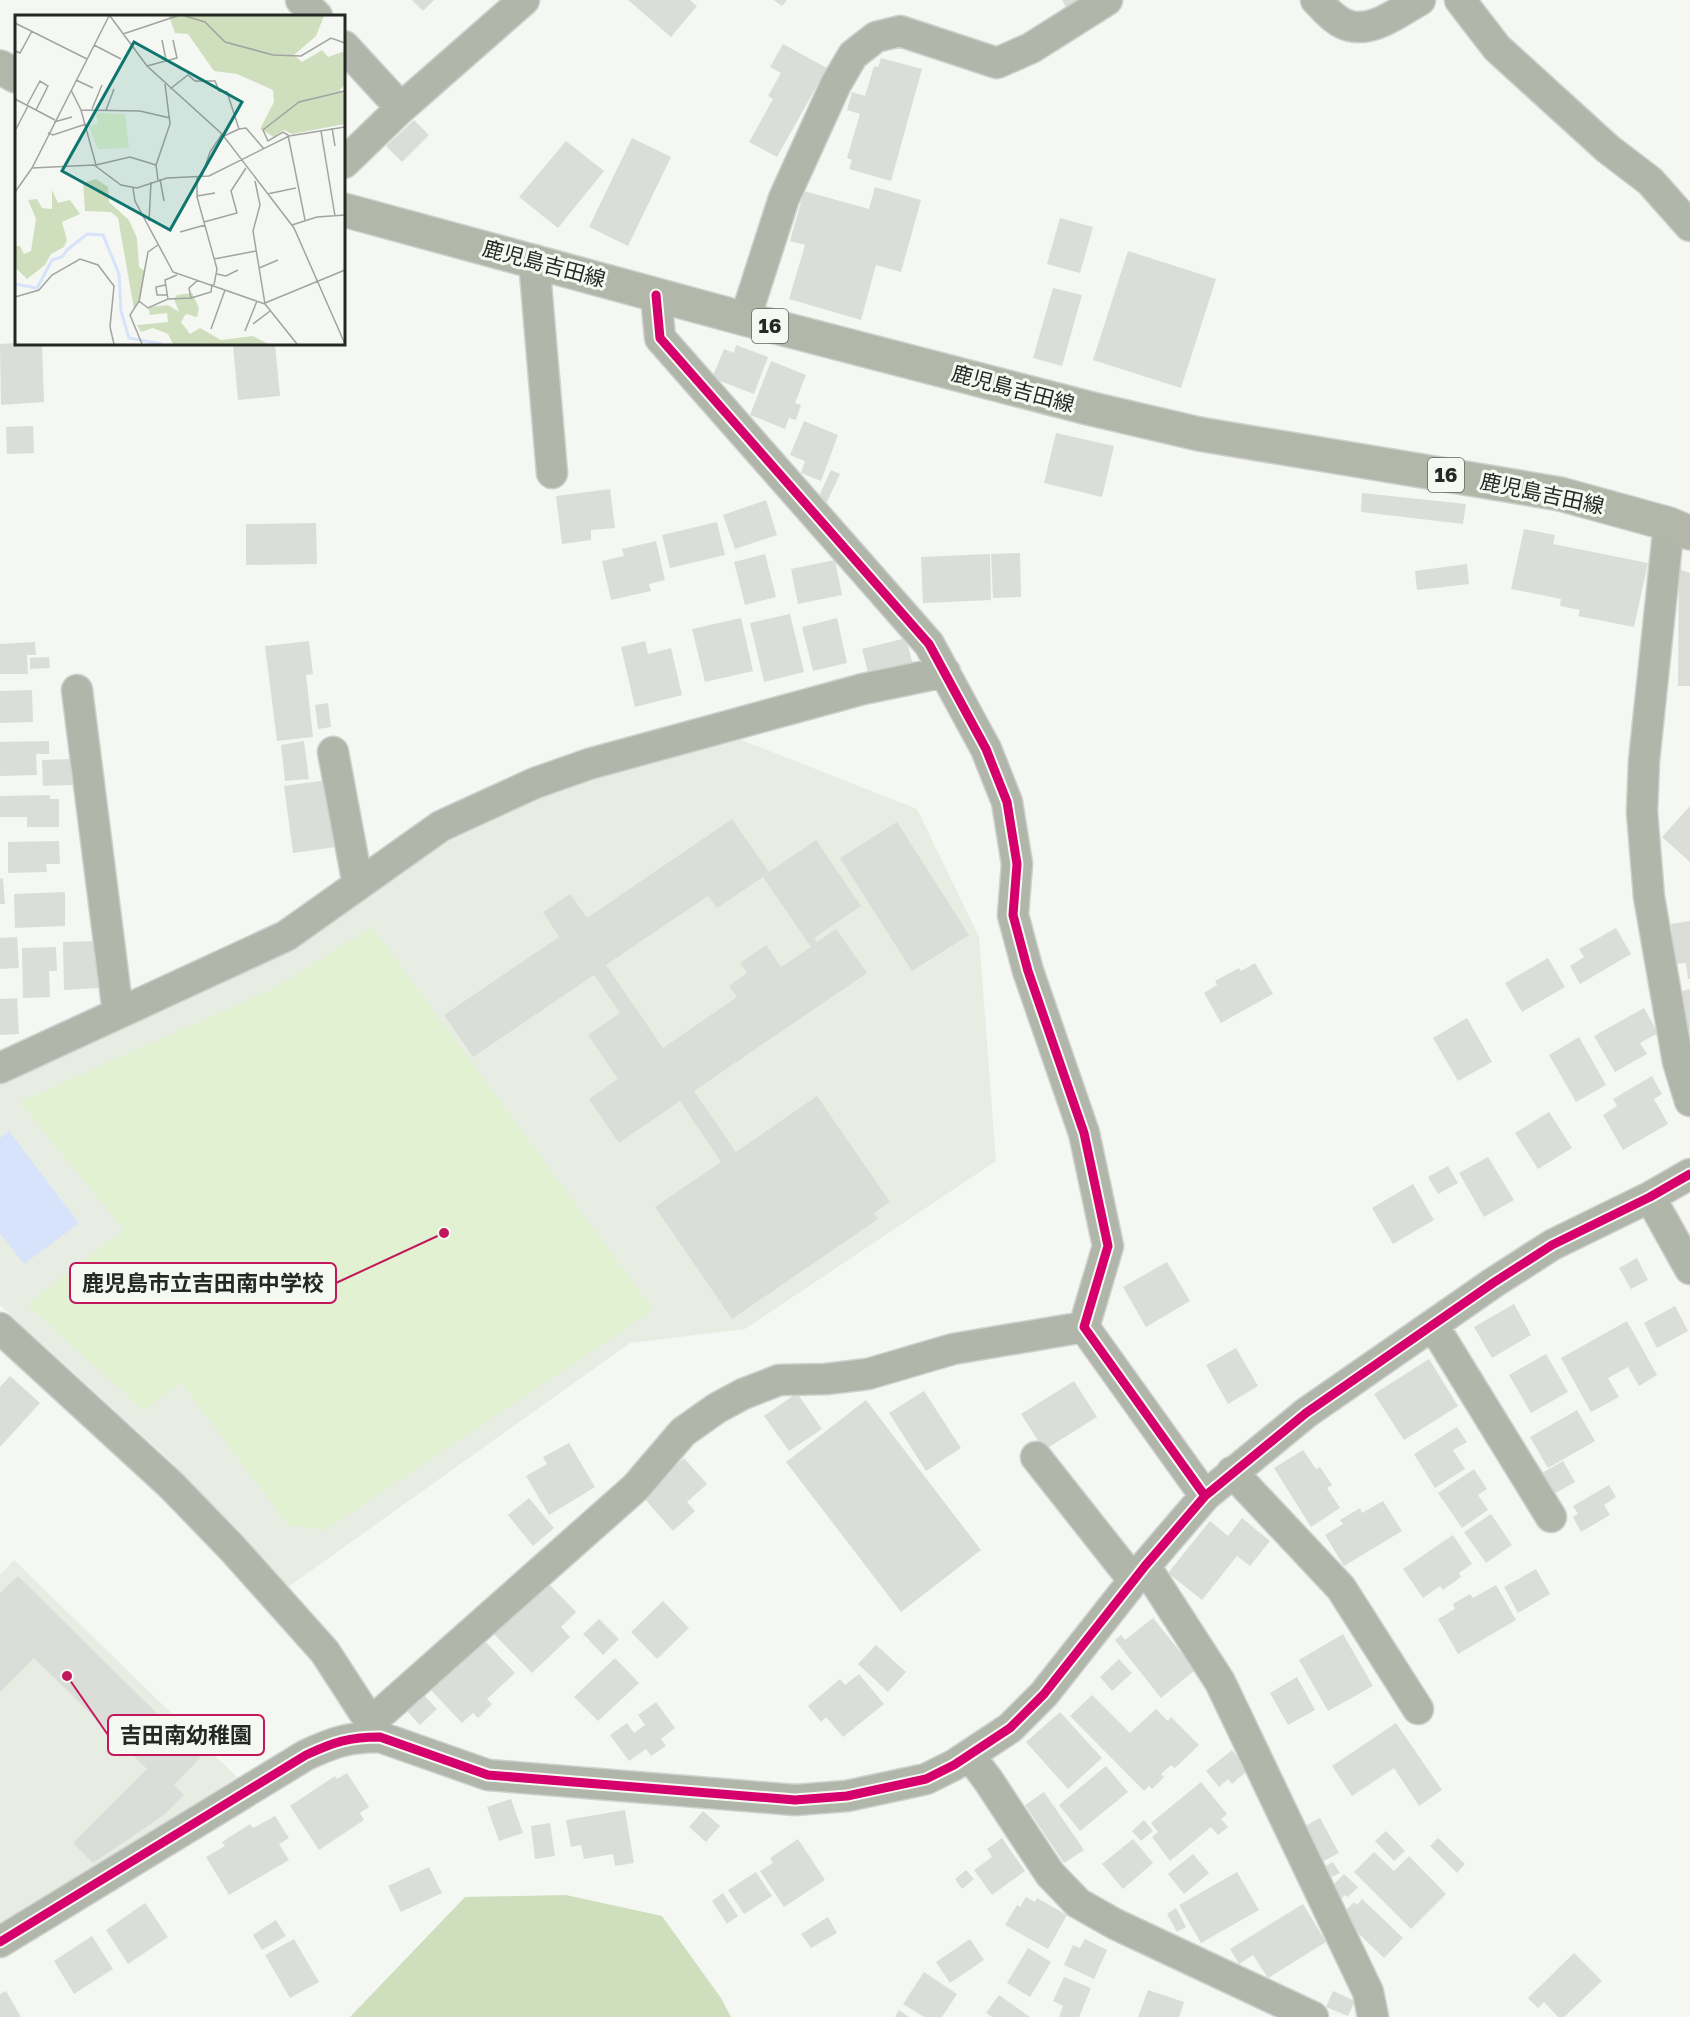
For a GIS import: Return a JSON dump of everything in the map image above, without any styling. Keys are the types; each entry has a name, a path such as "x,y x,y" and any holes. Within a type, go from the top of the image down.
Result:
{"main road":[{"path":"0,67 15,75"},
{"name":"鹿児島吉田線","path":"345,210 745,319 1088,408 1198,434 1560,494 1680,528"}],"street":[{"path":"301,0 316,15"},
{"path":"745,319 784,198 836,84 853,55 876,37 900,31 997,63 1031,48 1107,0"},
{"path":"1316,0 1335,19 1349,26 1370,27 1420,0"},
{"path":"1460,0 1497,48 1608,149 1650,181 1690,226"},
{"path":"345,162 517,2"},
{"path":"345,47 401,108"},
{"path":"534,260 552,473"},
{"path":"656,295 660,338 929,644 986,750 1007,802 1017,864 1013,915 1028,972 1084,1133 1108,1246 1084,1326"},
{"path":"1680,528 1644,761 1642,812 1649,897 1678,1062 1690,1101"},
{"path":"0,1068 286,936 441,826 535,783 589,764 863,689 945,672"},
{"path":"77,690 118,1013"},
{"path":"333,752 358,885"},
{"path":"0,1328 171,1485 232,1548 326,1652 375,1730 488,1775 795,1800 847,1796 926,1779 954,1765 1010,1728 1044,1694 1205,1496 1232,1472 1306,1413 1552,1245 1650,1197 1690,1174"},
{"path":"1650,1197 1690,1269"},
{"path":"1433,1325 1551,1517"},
{"path":"1084,1326 1205,1496"},
{"path":"0,1942 306,1755 337,1741 363,1737 375,1730 636,1487 684,1432 717,1408 742,1394 779,1380 826,1379 868,1374 953,1349 1084,1326"},
{"path":"1036,1457 1140,1574 1220,1682 1368,1992 1373,2017"},
{"path":"1232,1472 1341,1588 1418,1709"},
{"path":"969,1755 1050,1874 1078,1903 1115,1924 1313,2017"}],"shaded area":[{"path":"729,735 917,809 979,937 996,1161 745,1329 630,1343 288,1587 174,1464 0,1305 0,1081 288,948 448,840 531,796"},
{"path":"14,1560 237,1777 0,1926 0,1575"}],"green space":[{"path":"372,927 653,1310 325,1530 288,1525 181,1382 144,1411 27,1304 124,1230 20,1102 277,987"},
{"path":"566,1895 662,1916 721,1998 731,2017 350,2017 465,1897"}],"water":[{"path":"9,1131 79,1223 24,1264 0,1233 0,1138"}],"building":[{"path":"412,0 434,0 423,11"},
{"path":"628,0 690,0 697,6 671,37"},
{"path":"774,0 787,0 782,6"},
{"path":"1062,0 1078,0 1079,2 1067,9"},
{"path":"783,44 827,68 777,157 749,142 773,99 768,96 781,73 770,67"},
{"path":"881,58 922,69 891,181 849,169 852,160 847,158 860,114 847,110 852,92 865,96 874,66 878,67"},
{"path":"414,120 429,135 402,162 386,146"},
{"path":"632,138 671,157 628,246 589,227"},
{"path":"566,141 604,171 558,228 519,197"},
{"path":"875,187 921,200 901,272 876,265 861,320 789,299 805,245 790,241 804,191 869,209"},
{"path":"1060,218 1093,227 1080,273 1047,264"},
{"path":"1128,251 1216,279 1181,388 1093,360"},
{"path":"1053,288 1082,295 1062,366 1033,358"},
{"path":"0,344 42,345 44,402 1,405"},
{"path":"233,345 275,345 280,396 238,400"},
{"path":"736,345 768,357 754,394 712,378 724,349 734,353"},
{"path":"771,361 806,375 795,403 801,405 796,420 789,418 785,429 750,415"},
{"path":"804,421 838,435 821,481 801,473 805,461 790,455"},
{"path":"33,426 34,453 7,454 6,427"},
{"path":"1056,433 1114,446 1102,497 1044,483"},
{"path":"831,470 840,474 827,502 818,498"},
{"path":"610,489 615,528 591,530 591,540 562,544 556,496"},
{"path":"1362,493 1466,504 1463,524 1361,512"},
{"path":"766,500 777,535 735,549 723,515"},
{"path":"717,522 725,555 670,568 662,535"},
{"path":"316,523 317,564 246,565 246,524"},
{"path":"1524,529 1555,535 1553,544 1648,563 1634,627 1578,616 1580,610 1560,606 1561,599 1511,589"},
{"path":"656,541 665,580 649,584 651,591 611,600 602,561 624,556 622,549"},
{"path":"1020,553 1021,597 993,598 991,554"},
{"path":"765,554 776,597 745,605 734,562"},
{"path":"990,554 991,600 923,603 921,557"},
{"path":"835,560 842,595 798,604 791,569"},
{"path":"1467,564 1469,584 1417,590 1415,571"},
{"path":"1679,569 1690,573 1690,686 1678,686"},
{"path":"790,614 804,672 764,682 750,623"},
{"path":"741,618 753,671 705,682 692,629"},
{"path":"837,618 847,663 813,671 802,627"},
{"path":"906,638 913,665 869,676 862,649"},
{"path":"309,641 313,674 306,675 313,737 277,741 265,646"},
{"path":"645,641 648,654 671,648 682,695 635,707 621,647"},
{"path":"35,642 36,655 27,655 28,674 0,674 0,644"},
{"path":"49,657 50,668 30,669 30,658"},
{"path":"32,690 33,722 0,723 0,691"},
{"path":"328,703 331,727 318,729 315,705"},
{"path":"49,741 49,754 36,754 37,775 0,776 0,742"},
{"path":"304,741 309,779 285,781 281,745"},
{"path":"71,759 72,785 43,786 42,760"},
{"path":"327,780 336,847 293,853 284,786"},
{"path":"50,795 50,799 59,799 59,827 27,827 27,817 0,817 0,796"},
{"path":"1690,806 1690,862 1662,837"},
{"path":"732,819 769,872 816,840 861,906 814,938 817,942 836,929 867,973 694,1091 736,1152 817,1096 890,1202 874,1213 878,1219 732,1319 655,1207 721,1162 680,1101 619,1143 589,1099 618,1079 588,1035 620,1013 594,975 473,1057 444,1015 559,937 543,912 570,894 587,918","holes":["763,877 811,947 781,967 766,945 740,963 747,973 729,986 737,997 663,1048 606,965 708,896 717,908"]},
{"path":"897,822 969,935 912,971 840,858"},
{"path":"59,841 60,864 46,864 47,872 8,873 8,842"},
{"path":"3,878 5,904 0,904 0,879"},
{"path":"65,892 65,926 15,928 14,894"},
{"path":"1690,921 1690,979 1688,979 1686,963 1676,964 1671,924"},
{"path":"1616,928 1631,954 1580,984 1570,966 1584,957 1579,949"},
{"path":"17,937 19,968 0,969 0,938"},
{"path":"98,941 99,988 64,990 63,942"},
{"path":"56,947 57,971 49,971 50,997 23,998 22,948"},
{"path":"1548,958 1565,987 1522,1012 1505,983"},
{"path":"1255,963 1273,994 1221,1023 1204,993 1217,985 1215,981 1239,968 1241,971"},
{"path":"1690,989 1690,1030 1687,1030 1679,992"},
{"path":"17,998 19,1034 0,1035 0,999"},
{"path":"1644,1008 1658,1033 1640,1043 1647,1054 1615,1072 1594,1036"},
{"path":"1467,1018 1492,1062 1458,1081 1433,1038"},
{"path":"1579,1037 1606,1085 1576,1102 1549,1055"},
{"path":"1652,1076 1662,1094 1654,1099 1668,1124 1623,1150 1603,1115 1617,1106 1613,1099"},
{"path":"1549,1112 1572,1148 1538,1169 1515,1133"},
{"path":"1488,1157 1514,1200 1484,1217 1459,1173"},
{"path":"1448,1166 1458,1183 1438,1194 1428,1177"},
{"path":"1413,1184 1434,1220 1393,1244 1372,1208"},
{"path":"1637,1258 1648,1280 1631,1289 1619,1268"},
{"path":"1167,1262 1190,1301 1146,1327 1123,1287"},
{"path":"1514,1304 1531,1335 1492,1358 1474,1327"},
{"path":"1675,1306 1688,1331 1657,1348 1644,1323"},
{"path":"1627,1321 1657,1375 1639,1386 1628,1367 1608,1378 1619,1397 1591,1412 1561,1358"},
{"path":"1236,1348 1258,1386 1228,1404 1206,1365"},
{"path":"1546,1354 1568,1392 1531,1413 1509,1375"},
{"path":"1429,1359 1458,1406 1404,1440 1374,1394"},
{"path":"10,1376 40,1403 0,1447 0,1387"},
{"path":"1074,1381 1097,1417 1044,1450 1021,1414"},
{"path":"924,1391 961,1448 926,1471 889,1413"},
{"path":"797,1393 822,1429 789,1451 764,1416"},
{"path":"866,1400 981,1550 901,1612 786,1462"},
{"path":"1577,1410 1595,1441 1548,1468 1530,1437"},
{"path":"1457,1427 1467,1442 1453,1450 1465,1469 1435,1488 1414,1454"},
{"path":"569,1443 595,1487 549,1515 526,1476 547,1464 543,1457"},
{"path":"1303,1450 1316,1469 1320,1467 1332,1485 1327,1488 1340,1508 1311,1527 1274,1468"},
{"path":"684,1458 707,1484 687,1502 695,1511 673,1531 642,1496"},
{"path":"1563,1461 1575,1482 1552,1495 1540,1474"},
{"path":"1474,1469 1487,1489 1478,1495 1488,1510 1462,1528 1438,1493"},
{"path":"1609,1485 1616,1497 1604,1505 1610,1515 1581,1532 1573,1517 1578,1514 1573,1506"},
{"path":"529,1498 554,1528 533,1546 508,1515"},
{"path":"1383,1501 1402,1531 1344,1566 1325,1535 1343,1524 1340,1520 1360,1508 1362,1513"},
{"path":"1491,1514 1512,1545 1486,1563 1464,1532"},
{"path":"1242,1518 1270,1541 1250,1566 1237,1556 1202,1600 1168,1573 1210,1521 1228,1536"},
{"path":"1453,1535 1472,1564 1459,1573 1461,1577 1443,1590 1440,1586 1423,1598 1403,1569"},
{"path":"1536,1569 1550,1594 1518,1613 1504,1587"},
{"path":"18,1576 201,1757 174,1785 184,1795 164,1815 93,1863 73,1843 147,1769 34,1658 0,1692 0,1593"},
{"path":"546,1581 576,1612 561,1627 570,1637 532,1673 492,1632"},
{"path":"1496,1585 1516,1620 1458,1654 1438,1619 1455,1609 1453,1604 1470,1594 1473,1598"},
{"path":"663,1601 689,1628 657,1659 631,1632"},
{"path":"1153,1618 1195,1670 1161,1698 1115,1640 1121,1635 1125,1640"},
{"path":"599,1619 619,1639 603,1655 583,1634"},
{"path":"1343,1634 1373,1686 1328,1711 1299,1660"},
{"path":"481,1637 515,1673 487,1699 492,1704 478,1718 473,1713 462,1723 428,1687"},
{"path":"876,1645 906,1672 888,1692 858,1664"},
{"path":"615,1658 639,1683 598,1721 574,1697"},
{"path":"1119,1659 1132,1673 1112,1691 1100,1677"},
{"path":"859,1674 884,1704 843,1737 826,1717 821,1722 808,1706 840,1679 845,1685"},
{"path":"1297,1677 1315,1710 1288,1725 1270,1693"},
{"path":"420,1691 437,1709 420,1725 403,1707"},
{"path":"1092,1695 1130,1733 1156,1709 1168,1721 1171,1717 1199,1745 1175,1768 1171,1765 1161,1774 1164,1777 1152,1789 1149,1786 1144,1791 1070,1716"},
{"path":"656,1702 675,1728 661,1739 666,1746 651,1756 646,1749 629,1761 610,1735 627,1723 634,1733 645,1725 638,1715"},
{"path":"1060,1712 1102,1758 1068,1789 1026,1742"},
{"path":"1396,1723 1442,1790 1419,1806 1394,1768 1352,1796 1332,1766"},
{"path":"1232,1750 1248,1770 1232,1784 1228,1779 1219,1787 1206,1771"},
{"path":"1106,1766 1128,1792 1080,1831 1059,1805"},
{"path":"347,1773 369,1807 360,1813 364,1820 319,1850 290,1806 335,1776 337,1779"},
{"path":"1201,1782 1227,1814 1221,1819 1228,1827 1218,1835 1211,1827 1170,1861 1152,1837 1158,1832 1151,1823"},
{"path":"1044,1792 1084,1850 1064,1863 1025,1805"},
{"path":"511,1799 523,1833 499,1841 487,1807"},
{"path":"625,1810 634,1863 615,1866 613,1854 584,1859 581,1845 571,1847 566,1820"},
{"path":"703,1811 720,1826 706,1842 689,1827"},
{"path":"275,1816 289,1838 279,1844 289,1860 229,1895 206,1857 225,1846 222,1842 250,1824 253,1828"},
{"path":"1320,1818 1339,1853 1318,1864 1300,1829"},
{"path":"1144,1820 1153,1831 1141,1841 1132,1831"},
{"path":"550,1823 555,1856 535,1859 531,1826"},
{"path":"1386,1831 1405,1851 1394,1861 1375,1841"},
{"path":"1002,1838 1025,1871 992,1895 974,1870 992,1857 987,1849"},
{"path":"1438,1838 1465,1864 1457,1873 1430,1846"},
{"path":"798,1839 825,1880 784,1907 760,1871 773,1863 770,1858"},
{"path":"1133,1839 1153,1863 1123,1889 1102,1864"},
{"path":"1374,1852 1394,1871 1409,1856 1446,1894 1411,1929 1354,1872"},
{"path":"1193,1854 1209,1873 1184,1894 1168,1874"},
{"path":"1333,1862 1340,1873 1326,1880 1320,1869"},
{"path":"429,1867 442,1893 401,1912 388,1886"},
{"path":"966,1870 974,1879 962,1889 955,1879"},
{"path":"756,1872 772,1896 744,1914 728,1890"},
{"path":"1237,1872 1259,1910 1201,1943 1179,1905"},
{"path":"1344,1874 1358,1887 1348,1897 1345,1895 1340,1900 1329,1889"},
{"path":"723,1893 738,1916 727,1924 712,1901"},
{"path":"1026,1897 1035,1902 1037,1898 1067,1915 1048,1949 1005,1925 1017,1905 1020,1907"},
{"path":"1362,1899 1403,1938 1384,1958 1340,1916 1354,1902 1357,1905"},
{"path":"145,1903 168,1937 128,1964 106,1930"},
{"path":"1303,1904 1326,1942 1268,1978 1253,1955 1239,1964 1230,1949"},
{"path":"1176,1908 1186,1927 1177,1932 1167,1914"},
{"path":"828,1917 837,1933 811,1948 801,1934"},
{"path":"276,1920 286,1936 262,1950 253,1935"},
{"path":"92,1936 113,1969 74,1994 54,1961"},
{"path":"294,1939 319,1982 290,1998 265,1955"},
{"path":"970,1939 984,1960 950,1983 936,1962"},
{"path":"1085,1939 1107,1950 1094,1979 1064,1965 1073,1945 1080,1948"},
{"path":"1028,1948 1051,1962 1030,1997 1007,1983"},
{"path":"1574,1953 1602,1981 1564,2017 1558,2017 1544,2002 1538,2008 1528,1998"},
{"path":"924,1972 957,1994 942,2017 924,2017 903,2004"},
{"path":"1064,1977 1091,1988 1079,2017 1059,2017 1063,2006 1053,2001"},
{"path":"1148,1990 1184,2002 1179,2017 1138,2017"},
{"path":"6,1991 21,2017 0,2017 0,1994"},
{"path":"1333,1991 1355,2001 1348,2016 1326,2007"},
{"path":"999,1995 1030,2017 992,2017 986,2013"},
{"path":"899,2010 909,2017 895,2017"}],"cycle path":[{"path":"656,295 660,338 929,644 986,749 1007,802 1017,864 1013,915 1028,971 1084,1133 1108,1246 1084,1327 1205,1496"},
{"path":"0,1942 306,1755 350,1739 380,1737 488,1775 795,1800 847,1796 926,1779 954,1765 1010,1728 1044,1694 1145,1566 1205,1496 1306,1413 1493,1283 1552,1245 1650,1197 1690,1174"}],"place":[{"name":"鹿児島市立吉田南中学校","path":"444,1233"},
{"name":"吉田南幼稚園","path":"67,1676"}]}
